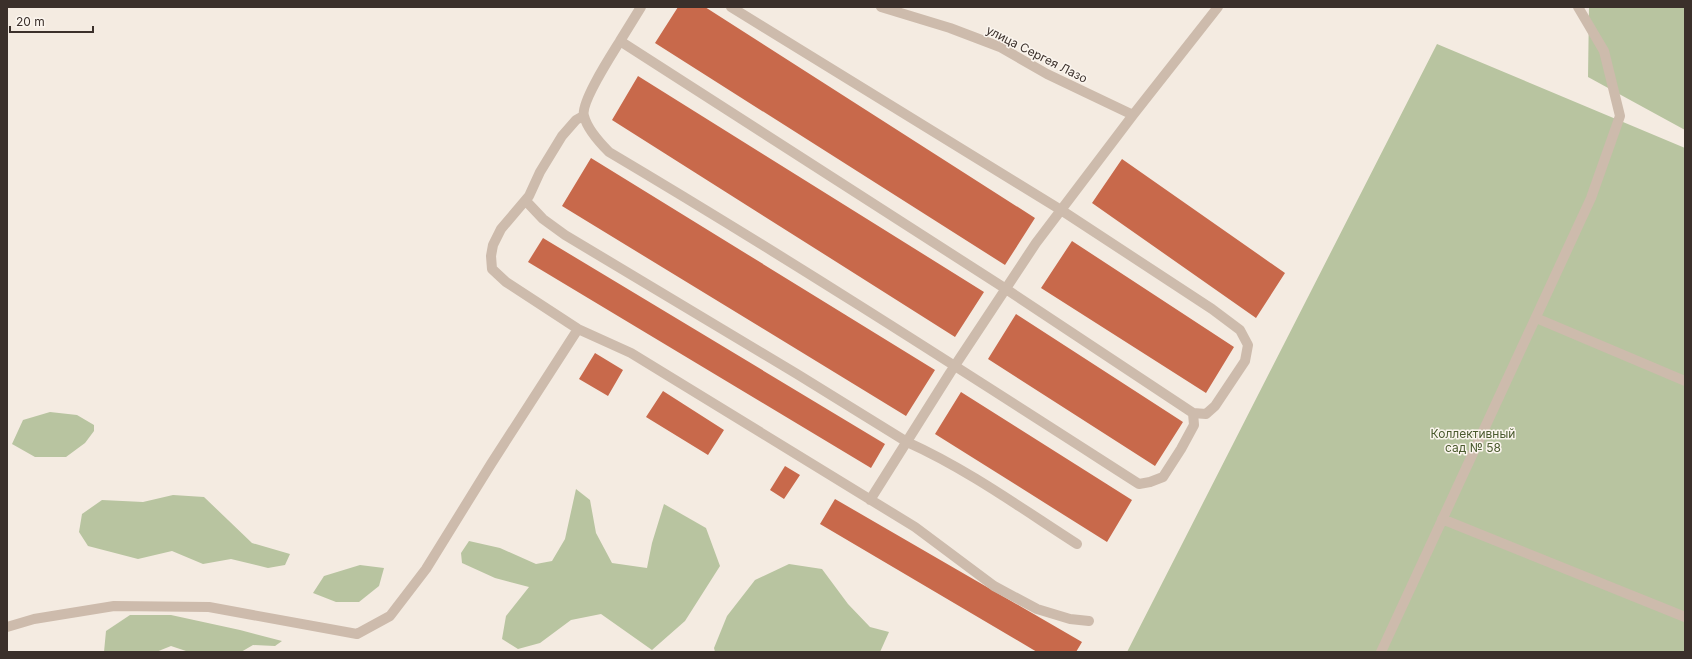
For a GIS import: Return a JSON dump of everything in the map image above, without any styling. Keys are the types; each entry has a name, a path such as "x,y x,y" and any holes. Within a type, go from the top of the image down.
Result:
{"street":[{"path":"641,7 594,84 584,108 584,116 599,141 608,152 711,212 1139,484 1163,477 1194,425 1193,413"},
{"path":"620,41 1006,289 1193,413 1206,414 1215,406 1245,361 1248,345 1240,330 1212,309 1061,210 731,7"},
{"name":"улица Сергея Лазо","path":"881,7 950,28 1000,47 1047,74 1133,115"},
{"path":"870,500 955,366 1036,243 1133,115 1218,7"},
{"path":"1380,652 1591,198 1620,116 1604,51 1578,7"},
{"path":"584,116 576,120 562,136 540,172 526,201 501,229 492,245 492,269 506,282 578,329 631,353 915,527 994,586 1037,609 1070,619 1089,620"},
{"path":"526,201 543,219 565,235 907,442 926,450 970,476 1077,544"},
{"path":"1536,318 1685,381"},
{"path":"7,627 34,619 114,606 209,607 357,634 390,616 426,569 491,464 578,329"},
{"path":"1442,519 1685,617"}],"green space":[{"path":"1589,7 1685,7 1685,130 1588,77"},
{"name":"Коллективный сад № 58","path":"1437,44 1685,148 1685,652 1127,652"},
{"path":"50,412 77,415 94,425 94,431 85,443 66,457 35,457 12,444 23,420"},
{"path":"576,489 590,500 596,533 612,563 647,568 652,543 664,504 706,528 720,566 685,621 652,650 601,614 571,620 540,643 518,649 502,639 506,616 529,587 495,578 462,563 461,553 469,541 500,548 536,564 552,561 565,539"},
{"path":"173,495 204,497 252,543 290,554 285,565 268,568 231,559 203,564 172,551 138,559 88,546 79,532 82,514 102,500 143,502"},
{"path":"789,564 822,569 848,604 870,627 889,632 880,652 715,652 714,648 727,616 755,580"},
{"path":"360,565 384,568 379,586 359,602 336,602 313,593 324,576"},
{"path":"130,615 171,615 282,641 275,646 253,645 241,652 189,652 171,646 156,652 104,652 106,631"}],"building":[{"path":"678,7 705,7 1035,218 1005,265 655,43"},
{"path":"638,76 984,292 955,337 612,120"},
{"path":"591,158 935,370 906,416 562,206"},
{"path":"1122,159 1285,273 1256,318 1092,203"},
{"path":"543,238 885,444 871,468 528,262"},
{"path":"1072,241 1234,347 1206,393 1041,288"},
{"path":"1016,314 1183,422 1155,466 988,359"},
{"path":"595,353 623,370 608,396 579,379"},
{"path":"663,391 724,430 708,455 646,417"},
{"path":"961,392 1132,500 1107,542 935,434"},
{"path":"785,466 800,475 784,499 770,490"},
{"path":"835,499 1082,642 1076,652 1037,652 820,524"}]}
